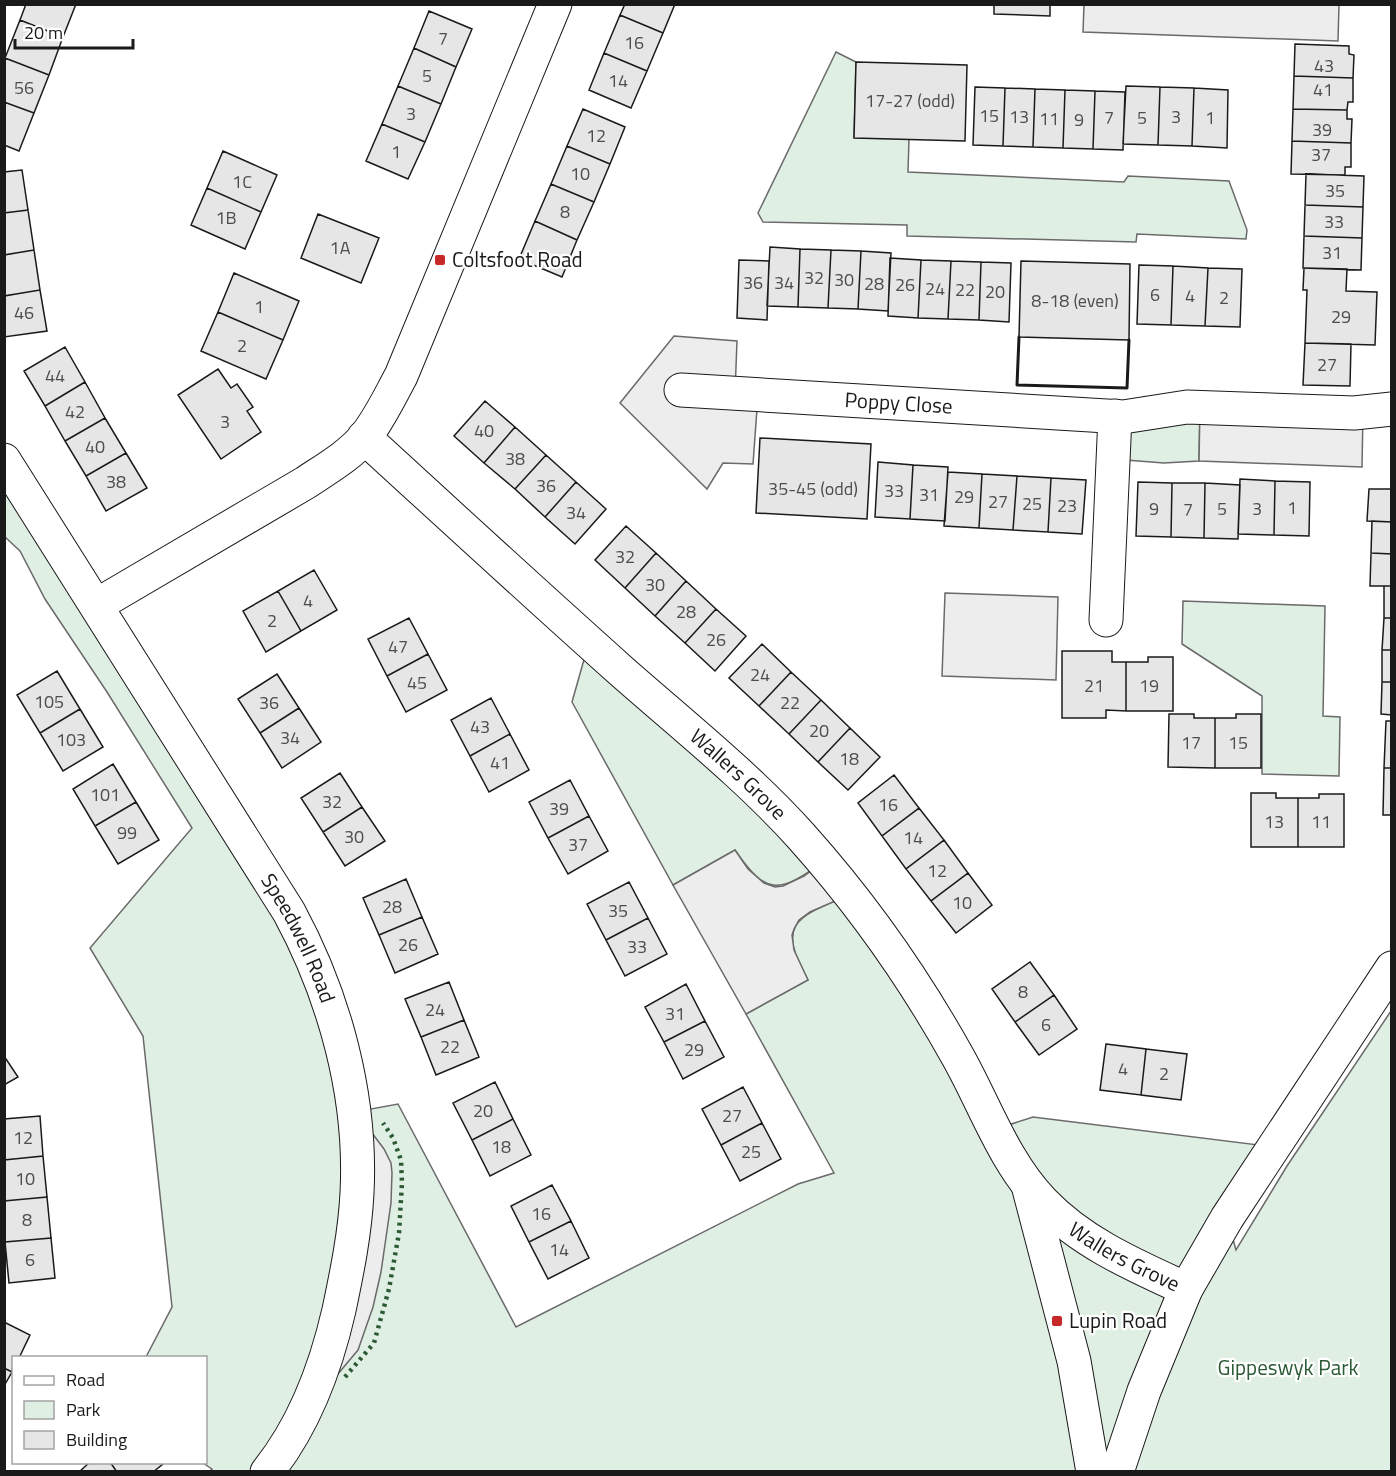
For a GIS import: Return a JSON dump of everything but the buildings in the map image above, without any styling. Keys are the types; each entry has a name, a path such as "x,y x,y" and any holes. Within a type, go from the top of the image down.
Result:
{"street":[{"path":"97,604 305,483 336,463 364,437 380,414 400,375 555,4"},
{"name":"Poppy Close","path":"681,390 1115,416 1140,415 1187,407 1354,413 1392,409"},
{"path":"1106,620 1115,416"},
{"name":"Wallers Grove","path":"364,437 484,548 735,772 801,837 862,910 912,980 958,1057 1005,1148 1027,1185 1059,1218 1084,1237 1186,1289 1144,1391 1117,1472"},
{"name":"Speedwell Road","path":"7,468 97,604 283,903 310,950 341,1044 354,1113 357,1193 350,1256 335,1327 326,1357 301,1418 267,1472"},
{"path":"1186,1289 1227,1218 1392,968"},
{"name":"Wallers Grove","path":"1027,1185 1074,1361 1093,1472"}],"green space":[{"path":"836,52 856,62 854,137 909,139 908,172 1124,182 1128,176 1229,181 1247,230 1246,239 1137,234 1136,242 907,236 907,225 763,222 758,213"},
{"path":"1200,407 1199,461 1164,463 1113,459 1115,416"},
{"name":"Gippeswyk Park","path":"4,460 289,912 355,1112 398,1104 516,1327 798,1184 834,1173 746,1014 808,980 793,945 793,933 797,924 816,909 849,895 996,1129 1033,1117 1259,1145 1227,1218 1236,1250 1287,1166 1391,1011 1391,1471 210,1471 212,1469 204,1464 207,1464 207,1356 147,1356 172,1307 143,1036 90,948 192,828 107,692 45,599 20,551 5,537"},
{"path":"1183,601 1325,606 1323,716 1340,717 1339,776 1262,774 1262,696 1182,644"},
{"path":"589,642 823,862 795,880 774,885 765,883 756,876 735,850 673,885 572,702"}],"shaded area":[{"path":"1084,5 1339,5 1338,41 1083,32"},
{"path":"674,336 737,341 735,393 758,395 753,464 723,463 707,489 620,403"},
{"path":"1200,407 1363,413 1362,467 1199,461"},
{"path":"945,593 1058,597 1056,680 942,676"},
{"path":"735,850 748,869 764,883 775,887 783,886 804,876 823,862 849,895 810,912 799,920 794,929 792,935 794,950 808,980 746,1014 673,885"},
{"path":"366,1125 384,1149 391,1163 391,1203 381,1272 373,1307 358,1350 301,1418"}],"hedge":[{"path":"345,1377 374,1343 389,1289 399,1233 401,1160 393,1138 383,1123"}],"wall":[{"path":"1019,337 1017,385 1127,388 1129,340"}],"place":[{"name":"Coltsfoot Road","path":"440,260"},
{"name":"Lupin Road","path":"1057,1321"}]}
